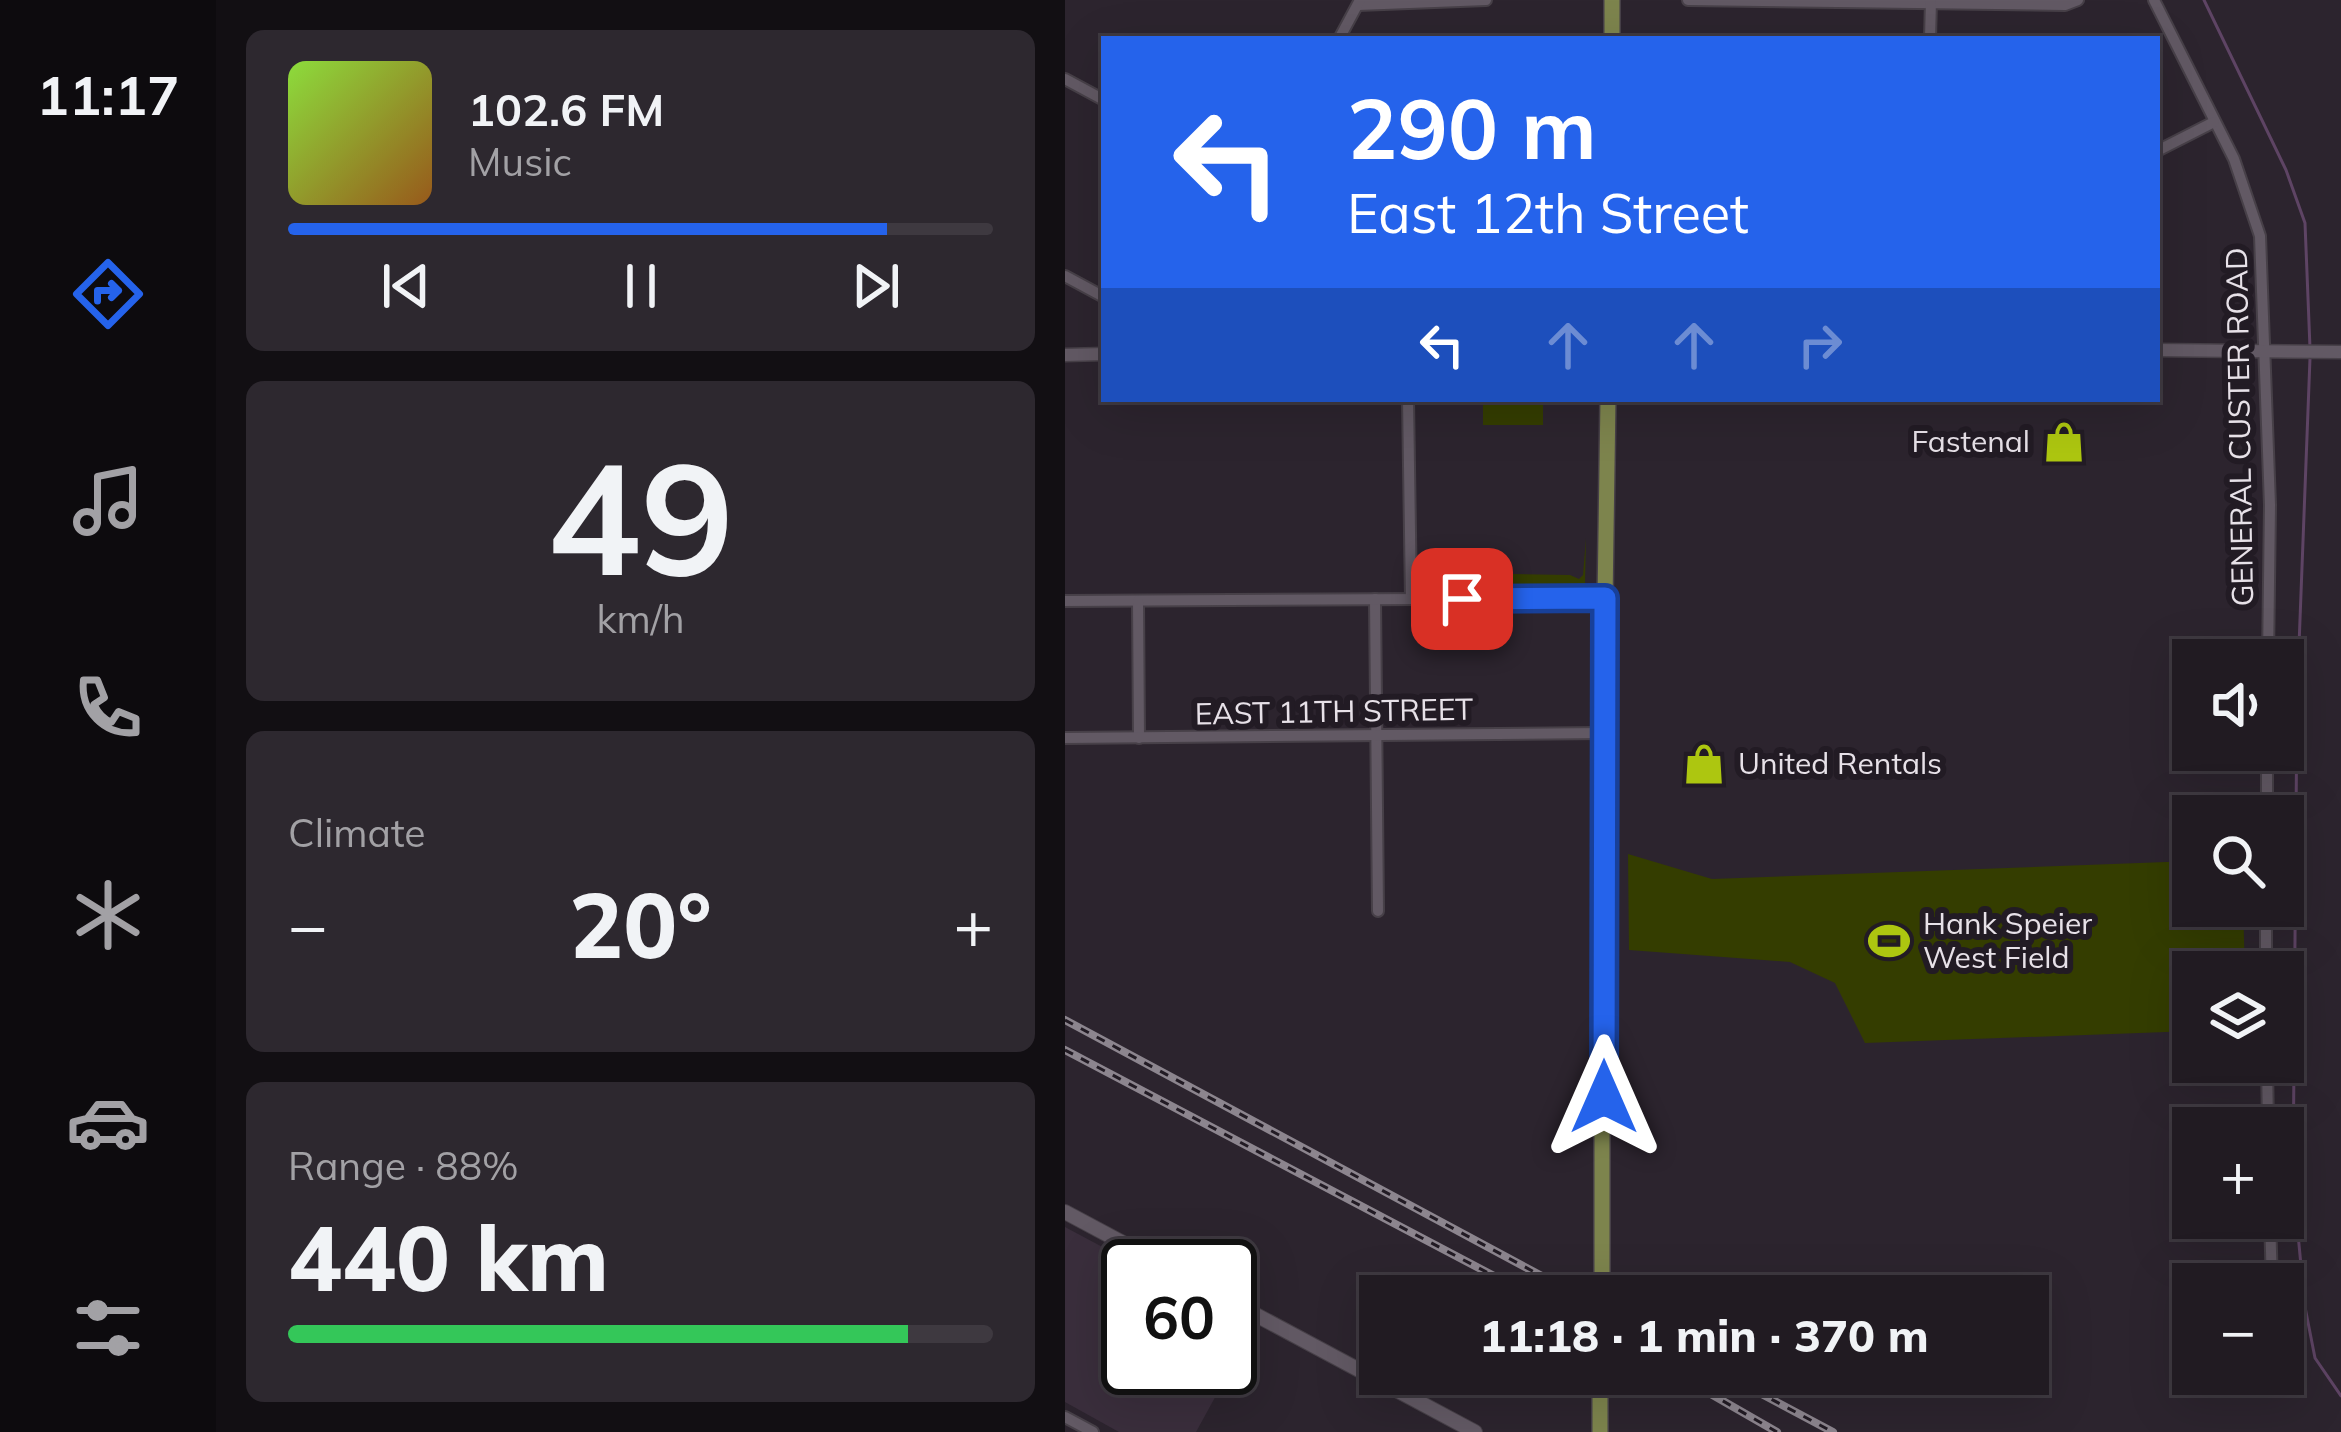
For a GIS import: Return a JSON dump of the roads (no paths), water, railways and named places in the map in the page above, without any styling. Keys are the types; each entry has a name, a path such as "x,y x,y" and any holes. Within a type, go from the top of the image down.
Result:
{"main road":[{"path":"1612,0 1612,36"},
{"path":"1602,1275 1608,402"},
{"path":"1065,1212 1115,1239"},
{"path":"1257,1315 1475,1432"},
{"path":"1600,1395 1600,1432"}],"street":[{"path":"1341,36 1359,2 1486,0"},
{"path":"1688,0 2065,5 2078,0"},
{"name":"GENERAL CUSTER ROAD","path":"2154,0 2234,159 2261,236 2268,639"},
{"path":"1930,2 1930,36"},
{"path":"1065,79 1101,98"},
{"path":"2160,149 2214,122"},
{"path":"1065,276 1101,295"},
{"path":"2160,350 2339,352"},
{"path":"1065,355 1101,354"},
{"path":"1408,402 1411,599"},
{"path":"1065,602 1605,598"},
{"path":"1375,599 1379,911"},
{"path":"1138,601 1139,738"},
{"name":"EAST 11TH STREET","path":"1065,738 1603,733"},
{"path":"1065,1417 1093,1432"}],"waterway":[{"path":"2204,0 2286,170 2305,223 2310,348"},
{"path":"2310,358 2297,698 2293,1182 2315,1358 2341,1396"}],"railway":[{"path":"1065,1020 1540,1275"},
{"path":"1065,1050 1492,1275"},
{"path":"1713,1395 1777,1432"},
{"path":"1763,1395 1833,1432"}],"place":[{"name":"Fastenal","path":"2064,442"},
{"name":"United Rentals","path":"1704,764"},
{"name":"Hank Speier West Field","path":"1889,941"}]}
